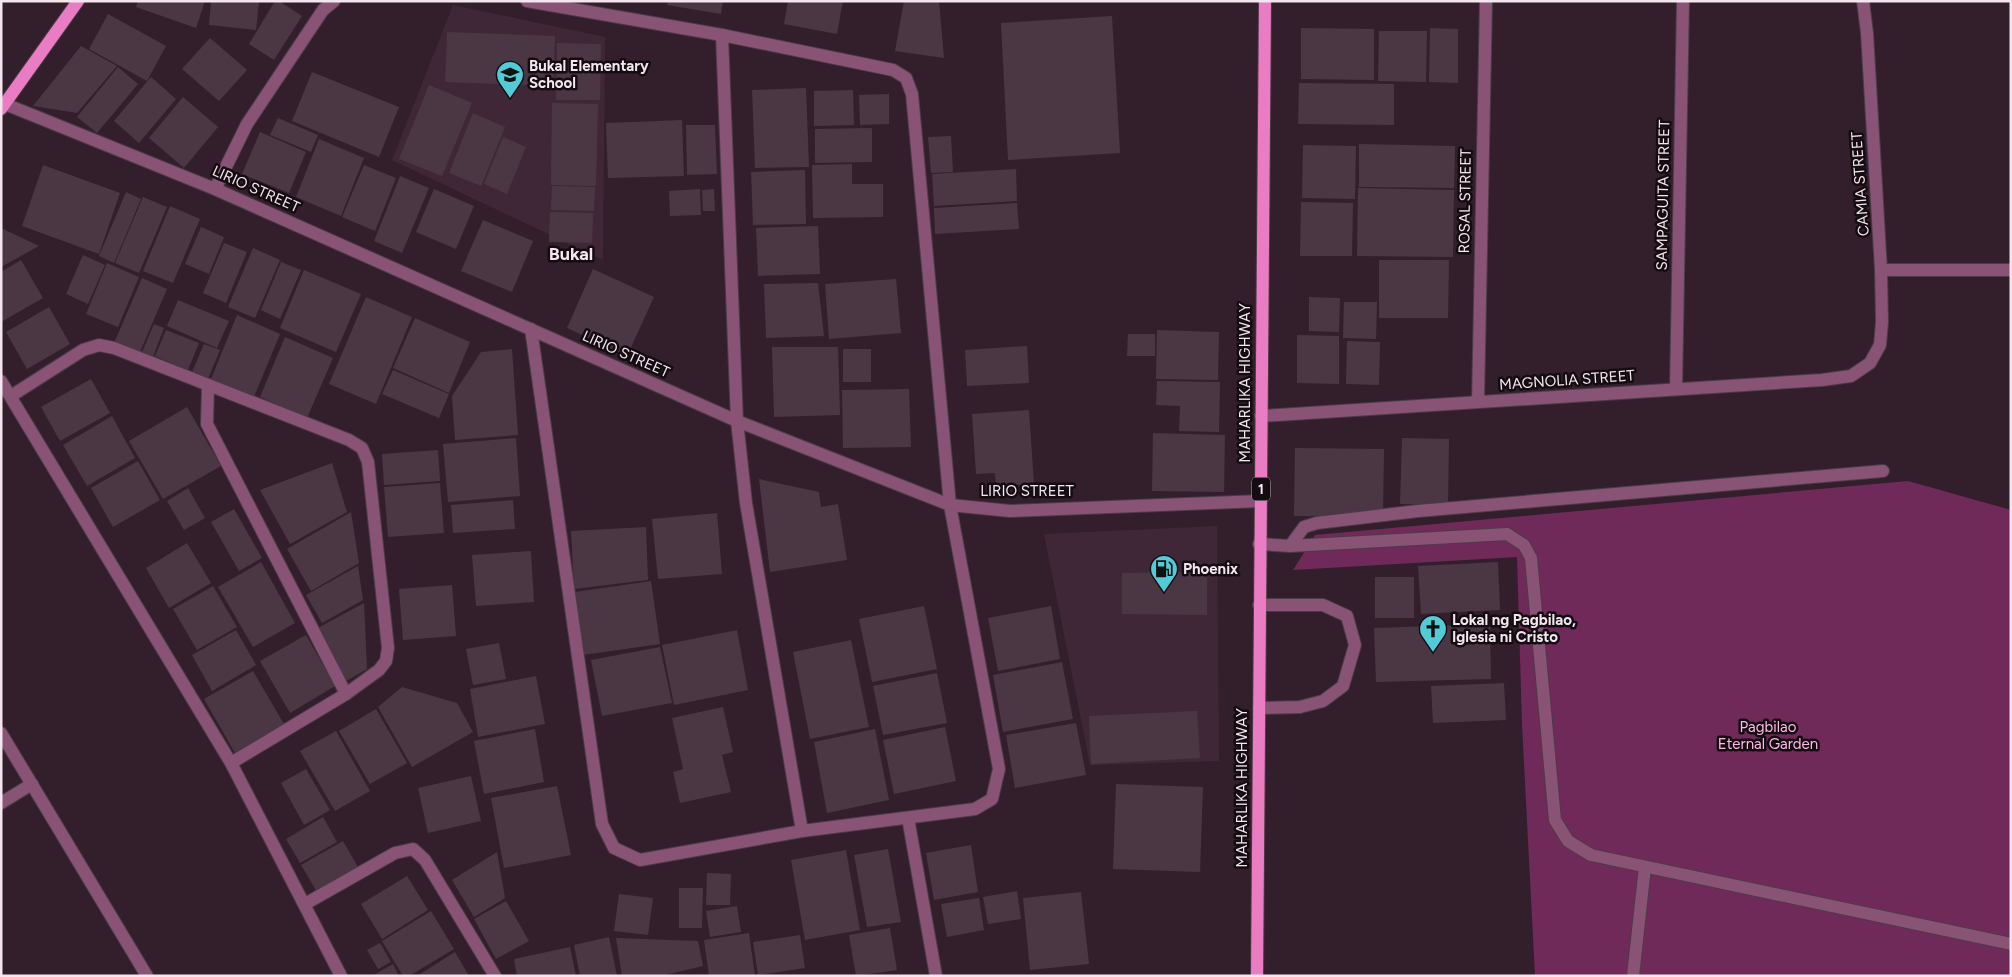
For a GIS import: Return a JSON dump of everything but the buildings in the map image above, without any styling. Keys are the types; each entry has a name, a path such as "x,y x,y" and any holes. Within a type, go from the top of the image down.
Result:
{"main road":[{"path":"3,106 78,1"},
{"name":"MAHARLIKA HIGHWAY","path":"1257,976 1259,544 1261,501 1265,1"}],"street":[{"path":"215,188 247,124 323,10 334,1"},
{"path":"527,1 722,35 893,70 906,78 912,94 950,506 998,769 992,799 975,809 802,832 640,860 614,848 602,824 531,330"},
{"name":"ROSAL STREET","path":"1478,401 1486,1"},
{"name":"SAMPAGUITA STREET","path":"1676,389 1683,1"},
{"name":"CAMIA STREET","path":"1863,1 1867,33 1881,270 1882,322 1880,345 1870,363"},
{"path":"722,35 737,421 746,503 802,832"},
{"name":"LIRIO STREET","path":"3,106 215,188 737,421 950,506 1010,511 1261,501"},
{"path":"1881,270 2011,270"},
{"path":"10,396 83,350 99,345 114,348 349,440 362,448 368,462 388,648 386,661 379,670 346,694 231,763"},
{"name":"MAGNOLIA STREET","path":"1261,416 1822,380 1851,376 1870,363"},
{"path":"1,382 231,763 341,976"},
{"path":"208,385 208,424 346,694"},
{"path":"1290,546 1304,527 1317,522 1418,511 1884,472"},
{"path":"1259,544 1290,546 1507,534 1524,545 1531,558 1555,820 1568,841 1591,855 2011,944"},
{"path":"1258,708 1300,707 1323,700 1343,686 1354,645 1347,616 1323,605 1259,605"},
{"path":"1,733 147,976"},
{"path":"1,803 32,784"},
{"path":"908,818 936,976"},
{"path":"305,904 395,853 413,849 425,860 495,976"},
{"path":"1633,976 1645,867"}],"shaded area":[{"name":"Bukal Elementary School","path":"453,5 605,37 603,260 392,160"},
{"path":"1217,526 1219,761 1090,765 1044,534"}],"green space":[{"name":"Pagbilao Eternal Garden","path":"1908,481 2011,510 2011,976 1535,976 1522,724 1517,557 1293,570 1315,535"}],"place":[{"name":"Bukal Elementary School","path":"510,99"},
{"name":"Phoenix","path":"1164,593"},
{"name":"Lokal ng Pagbilao, Iglesia ni Cristo","path":"1433,653"}],"district":[{"name":"Bukal","path":"571,254"}]}
